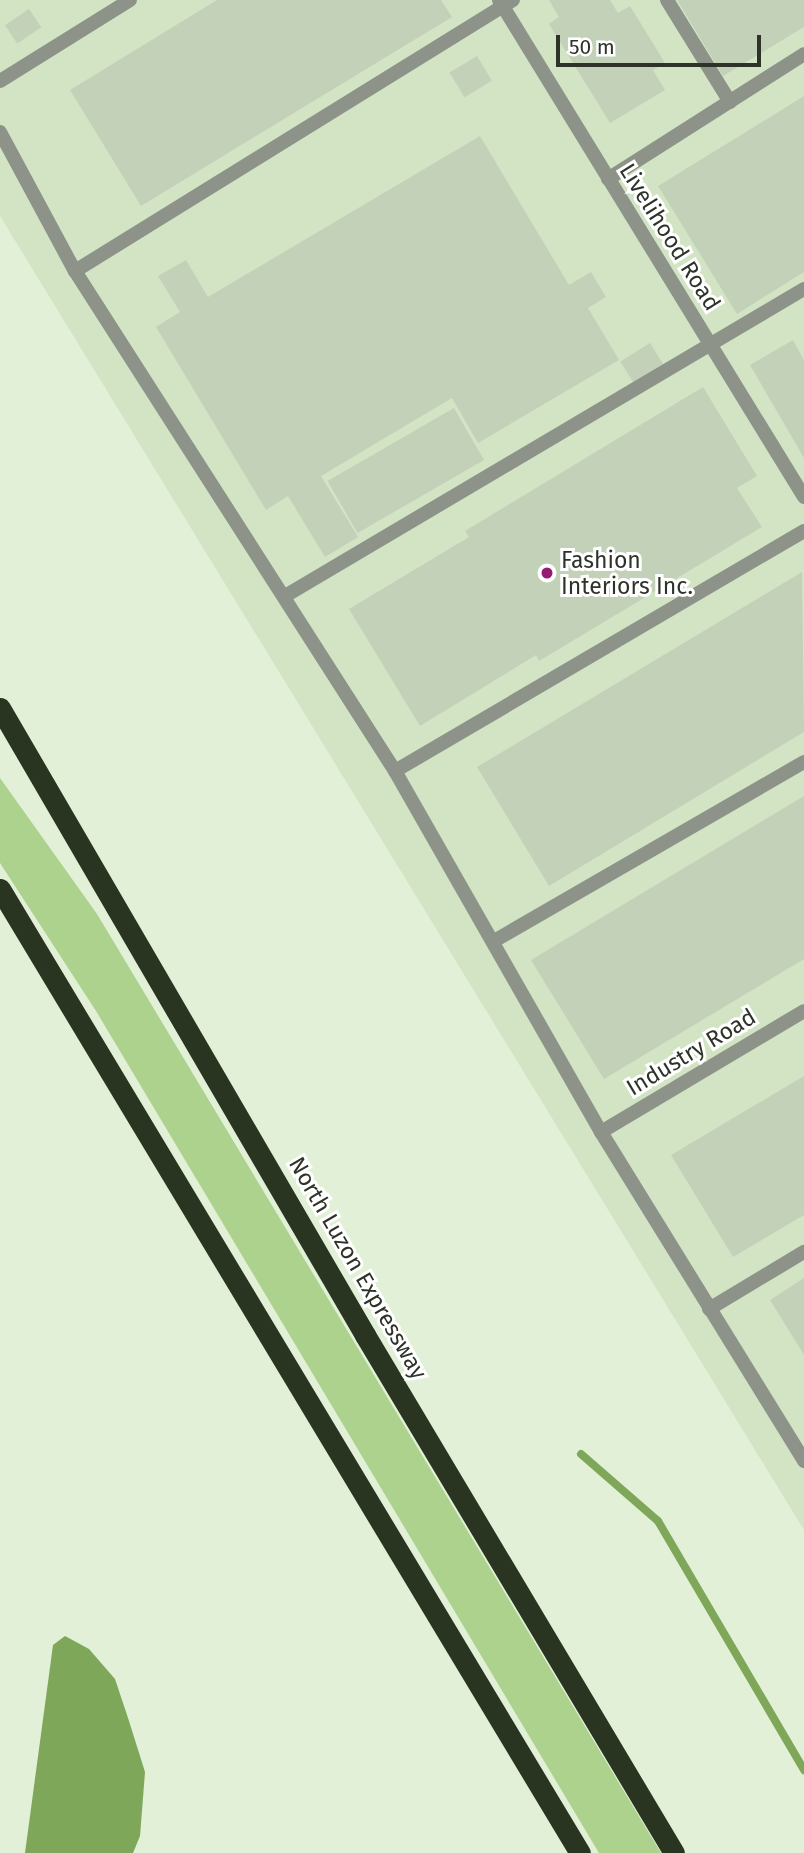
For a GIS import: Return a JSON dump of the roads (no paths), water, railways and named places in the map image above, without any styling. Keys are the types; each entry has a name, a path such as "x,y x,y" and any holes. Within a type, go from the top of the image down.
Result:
{"highway":[{"name":"North Luzon Expressway","path":"0,708 365,1335 674,1853"},
{"path":"0,889 580,1853"}],"lane":[{"path":"0,81 130,0"},
{"path":"667,0 730,102"},
{"path":"75,271 505,2"},
{"name":"Livelihood Road","path":"505,2 608,180 804,497"},
{"path":"608,180 804,54"},
{"path":"0,132 75,271 395,771 601,1132 804,1461"},
{"path":"285,596 804,289"},
{"path":"395,771 804,531"},
{"path":"494,941 804,762"},
{"name":"Industry Road","path":"601,1132 804,1011"},
{"path":"709,1309 804,1252"}],"waterway":[{"path":"581,1454 658,1521 804,1770"}],"place":[{"name":"Fashion Interiors Inc.","path":"547,573"}]}
